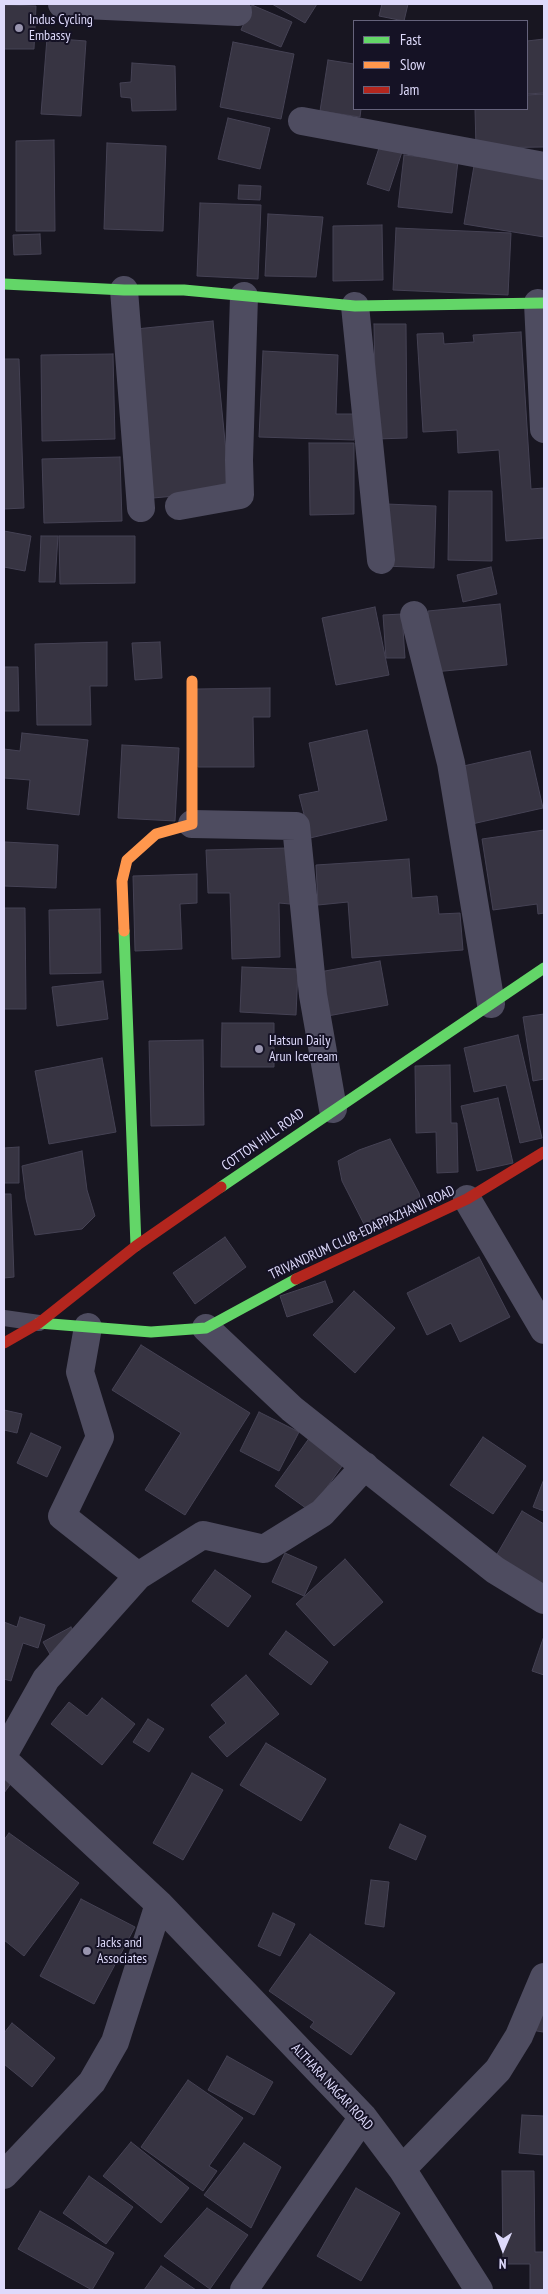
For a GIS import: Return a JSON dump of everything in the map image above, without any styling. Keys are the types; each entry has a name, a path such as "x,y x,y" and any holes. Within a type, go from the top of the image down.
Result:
{"street":[{"path":"62,4 238,12"},
{"path":"302,121 544,166"},
{"path":"4,284 124,290 184,290 355,306 541,303 544,429"},
{"path":"124,290 141,508"},
{"path":"179,506 240,495 238,460 244,296"},
{"path":"355,306 381,560"},
{"path":"414,615 451,763 491,1004"},
{"path":"192,681 192,824"},
{"path":"136,1246 122,881 126,860 156,834 192,824 296,826 313,995 333,1109"},
{"name":"COTTON HILL ROAD","path":"4,1343 39,1323 136,1246 333,1109 544,968"},
{"name":"TRIVANDRUM CLUB-EDAPPAZHANJI ROAD","path":"39,1323 151,1332 206,1328 311,1271 467,1199 544,1152"},
{"path":"467,1199 544,1330"},
{"path":"88,1327 80,1372 100,1437 62,1516 138,1576"},
{"path":"206,1328 292,1409 496,1570 544,1600"},
{"path":"4,1754 46,1680 138,1576 203,1535 264,1549 322,1513 365,1466"},
{"name":"ALTHARA NAGAR ROAD","path":"4,1760 160,1904 363,2117 402,2169 479,2290"},
{"path":"4,2175 92,2082 114,2042 160,1904"},
{"path":"402,2169 498,2070 519,2036 544,1978"},
{"path":"244,2290 363,2117"}],"lane":[{"path":"4,1318 39,1323"}],"building":[{"path":"272,4 317,4 305,23"},
{"path":"382,4 408,4 404,20 379,16"},
{"name":"Indus Cycling Embassy","path":"4,5 36,6 34,49 4,49"},
{"path":"252,5 292,22 281,47 241,30"},
{"path":"47,38 86,41 81,116 41,114"},
{"path":"544,39 544,93 528,94 528,41"},
{"path":"233,42 294,54 281,119 220,107"},
{"path":"328,60 353,64 353,110 361,110 360,117 320,111"},
{"path":"132,63 175,66 176,110 132,111 131,98 121,97 120,83 131,82"},
{"path":"544,94 544,147 476,148 475,110 528,110 528,95"},
{"path":"228,118 270,128 260,169 218,159"},
{"path":"54,140 55,231 16,231 16,141"},
{"path":"107,143 166,146 163,231 104,229"},
{"path":"380,145 402,152 389,191 367,184"},
{"path":"404,155 458,161 452,213 398,207"},
{"path":"475,160 544,171 544,237 464,224"},
{"path":"239,185 261,186 260,200 238,199"},
{"path":"200,203 261,205 258,279 197,276"},
{"path":"268,214 323,217 316,277 265,276"},
{"path":"382,225 383,280 333,281 333,226"},
{"path":"396,228 511,233 508,295 393,290"},
{"path":"40,234 41,254 14,255 13,235"},
{"path":"213,321 230,491 153,498 136,329"},
{"path":"374,324 406,324 407,438 376,439"},
{"path":"521,332 531,489 544,488 544,538 506,541 499,450 458,453 457,430 423,432 417,334 443,333 444,344 474,342 473,335"},
{"path":"263,351 338,355 336,414 355,414 354,440 259,437"},
{"path":"113,354 115,439 42,441 41,355"},
{"path":"4,359 19,359 24,508 4,509"},
{"path":"309,443 354,443 354,514 310,515"},
{"path":"120,457 122,521 44,523 42,459"},
{"path":"449,491 492,491 492,561 448,560"},
{"path":"386,504 436,506 434,568 384,566"},
{"path":"4,531 31,536 25,571 4,567"},
{"path":"41,536 58,536 55,582 39,582"},
{"path":"59,536 135,536 135,583 60,584"},
{"path":"491,567 497,594 463,602 457,575"},
{"path":"500,604 507,665 434,672 428,611"},
{"path":"375,607 389,675 336,685 322,618"},
{"path":"402,614 405,658 386,658 383,615"},
{"path":"107,642 107,686 90,686 91,725 37,725 35,644"},
{"path":"160,642 162,678 135,680 132,643"},
{"path":"4,667 18,667 19,711 4,711"},
{"path":"270,688 270,717 253,717 254,767 198,767 197,689"},
{"path":"367,730 387,820 310,838 299,795 319,791 309,743"},
{"path":"22,733 88,740 79,815 27,809 30,780 4,778 4,749 20,751"},
{"path":"122,745 179,748 175,821 118,818"},
{"path":"530,751 543,808 472,824 459,767"},
{"path":"544,830 544,913 538,914 537,904 493,910 482,839"},
{"path":"5,842 58,845 56,888 4,886"},
{"path":"288,848 290,904 279,903 280,957 232,959 230,893 208,893 206,850"},
{"path":"409,859 412,898 437,896 439,914 460,913 463,950 352,958 348,902 318,905 316,865"},
{"path":"197,874 197,903 180,904 182,949 135,951 133,876"},
{"path":"4,908 25,908 26,1009 4,1009"},
{"path":"100,909 101,973 50,974 49,910"},
{"path":"380,961 388,1005 322,1017 314,973"},
{"path":"242,967 298,969 296,1015 240,1012"},
{"path":"103,981 108,1019 57,1026 52,987"},
{"path":"544,1014 544,1079 533,1081 523,1017"},
{"path":"222,1023 274,1023 274,1067 221,1067"},
{"path":"518,1035 542,1138 520,1143 506,1085 474,1092 464,1048"},
{"path":"203,1040 204,1125 151,1126 149,1041"},
{"path":"102,1058 116,1132 49,1144 35,1071"},
{"path":"450,1065 451,1123 457,1123 458,1172 437,1173 436,1132 416,1133 415,1066"},
{"path":"498,1098 513,1163 477,1171 461,1106"},
{"path":"390,1139 419,1193 422,1209 369,1234 342,1181 338,1161 359,1150"},
{"path":"19,1147 19,1183 4,1183 4,1148"},
{"path":"82,1151 87,1190 95,1216 82,1229 35,1235 26,1199 22,1166"},
{"path":"4,1194 11,1194 14,1277 4,1278"},
{"path":"225,1237 246,1267 195,1304 173,1273"},
{"path":"479,1257 510,1317 460,1342 451,1323 427,1335 407,1293"},
{"path":"325,1281 333,1302 287,1317 280,1296"},
{"path":"354,1291 395,1328 355,1373 313,1335"},
{"path":"141,1345 250,1413 185,1515 145,1490 181,1433 112,1390"},
{"path":"4,1410 22,1414 17,1433 4,1430"},
{"path":"259,1412 299,1432 279,1471 240,1451"},
{"path":"31,1433 61,1447 47,1477 17,1463"},
{"path":"310,1437 345,1462 310,1511 275,1486"},
{"path":"483,1437 526,1466 493,1514 450,1485"},
{"path":"544,1479 544,1511 533,1507"},
{"path":"522,1511 544,1524 544,1590 493,1561"},
{"path":"285,1553 317,1567 304,1596 272,1582"},
{"path":"345,1559 383,1602 334,1646 296,1604"},
{"path":"215,1570 251,1596 228,1627 192,1601"},
{"path":"20,1617 45,1625 38,1648 23,1643 11,1681 4,1679 4,1622 17,1627"},
{"path":"71,1627 79,1641 51,1656 43,1642"},
{"path":"286,1631 328,1662 311,1685 269,1654"},
{"path":"544,1636 544,1675 532,1671"},
{"path":"246,1675 279,1714 227,1757 209,1737 226,1723 211,1705"},
{"path":"102,1698 135,1724 102,1765 51,1724 69,1702 87,1716"},
{"path":"148,1719 164,1729 149,1752 133,1742"},
{"path":"266,1743 326,1779 301,1821 240,1785"},
{"path":"192,1773 223,1790 183,1860 153,1843"},
{"path":"4,1775 12,1782 4,1793"},
{"path":"400,1824 426,1836 416,1860 389,1848"},
{"path":"9,1833 79,1883 24,1956 4,1940 4,1840"},
{"path":"371,1880 389,1882 384,1927 365,1924"},
{"name":"Jacks and Associates","path":"81,1899 135,1927 94,2004 40,1976"},
{"path":"273,1913 295,1924 280,1956 258,1946"},
{"path":"310,1934 395,1993 351,2055 310,2027 314,2022 269,1991"},
{"path":"544,2007 543,2032 531,2030"},
{"path":"12,2023 55,2058 32,2087 4,2064 4,2033"},
{"path":"227,2056 273,2082 254,2115 208,2090"},
{"path":"188,2080 243,2118 209,2166 217,2171 203,2191 141,2147"},
{"path":"522,2115 544,2116 544,2155 519,2153"},
{"path":"131,2142 189,2188 161,2223 103,2176"},
{"path":"244,2143 281,2167 251,2228 204,2195"},
{"path":"502,2171 534,2171 535,2252 544,2252 544,2290 530,2290 530,2264 503,2264"},
{"path":"89,2176 133,2207 106,2244 63,2213"},
{"path":"356,2188 400,2213 361,2281 317,2256"},
{"path":"207,2208 248,2235 210,2289 164,2256"},
{"path":"40,2211 114,2253 92,2290 18,2249"},
{"path":"161,2266 196,2290 144,2290"}],"traffic: fast":[{"path":"4,284 124,290 184,290 355,306 544,303"},
{"path":"124,931 136,1246"},
{"path":"221,1187 544,968"},
{"path":"39,1323 151,1332 206,1328 296,1279"}],"traffic: slow":[{"path":"124,931 122,881 127,860 156,834 192,824 192,681"}],"traffic: jam":[{"path":"296,1279 467,1199 544,1152"},
{"path":"4,1343 39,1323 136,1246 221,1187"}],"place":[{"name":"Indus Cycling Embassy","path":"19,28"},
{"name":"Hatsun Daily Arun Icecream","path":"259,1049"},
{"name":"Jacks and Associates","path":"87,1951"}]}
